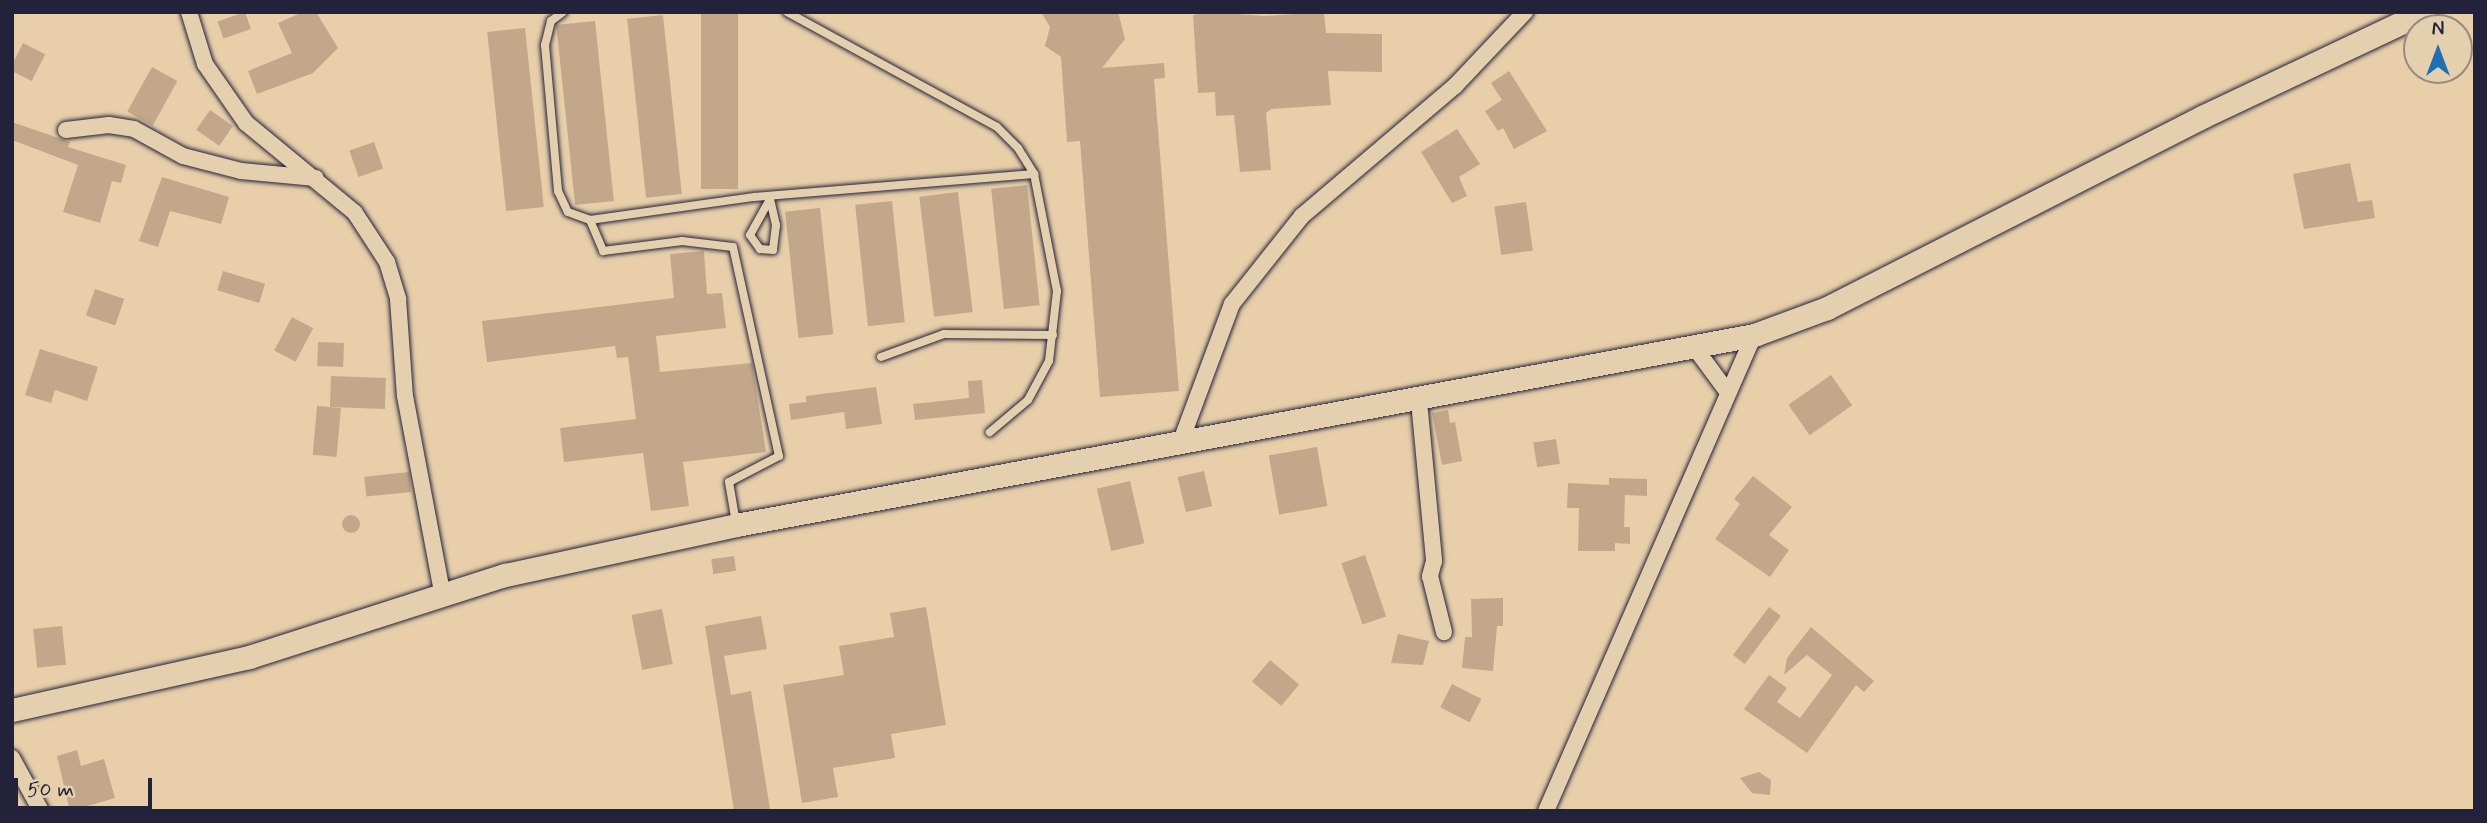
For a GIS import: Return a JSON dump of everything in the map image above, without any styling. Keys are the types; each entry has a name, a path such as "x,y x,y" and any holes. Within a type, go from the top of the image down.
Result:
{"main road":[{"path":"12,710 249,657 442,592 736,526 1181,442 1419,401 1754,335 1827,308 2202,117 2424,12"}],"street":[{"path":"189,12 205,64 246,123 316,178 355,213 387,262 398,299 405,396 442,592"},
{"path":"1181,442 1232,304 1302,216 1455,86 1524,12"},
{"path":"66,130 109,125 134,129 183,156 241,170 316,178"},
{"path":"1546,811 1726,390 1754,335"},
{"path":"1695,348 1726,390"},
{"path":"1419,401 1434,561 1430,576 1444,632"},
{"path":"12,758 41,811"}],"lane":[{"path":"563,12 551,20 545,45 558,191 568,212 590,220 754,197 769,199 1034,174"},
{"path":"787,12 997,127 1018,148 1034,174 1056,291 1049,361 1028,400 990,432"},
{"path":"769,199 776,225 773,250 760,249 750,235 769,199"},
{"path":"590,220 603,251 682,241 733,247 779,456 729,482 736,526"},
{"path":"881,356 944,334 1053,335"}],"building":[{"path":"245,12 251,29 223,38 218,21"},
{"path":"303,12 316,12 338,48 313,73 257,94 248,71 292,53 278,23"},
{"path":"701,12 738,12 738,189 701,189"},
{"path":"1041,12 1118,12 1125,39 1102,68 1164,63 1165,78 1154,79 1179,391 1100,397 1080,141 1067,142 1061,57 1045,46 1050,27"},
{"path":"1209,12 1265,16 1324,12 1326,33 1382,34 1382,72 1328,71 1331,105 1271,109 1266,113 1271,170 1240,172 1234,115 1216,116 1215,92 1198,93 1193,15"},
{"path":"663,15 682,194 646,198 627,19"},
{"path":"595,21 614,201 575,205 556,25"},
{"path":"525,28 544,207 506,211 487,32"},
{"path":"23,43 45,54 32,81 12,71 12,65"},
{"path":"152,67 177,81 153,126 127,112"},
{"path":"1509,71 1547,131 1514,149 1503,128 1498,131 1485,111 1502,100 1491,83"},
{"path":"210,110 233,126 219,146 196,130"},
{"path":"12,122 70,142 68,147 126,165 121,183 112,181 100,223 63,212 78,165 12,140"},
{"path":"1457,129 1480,164 1459,177 1467,196 1452,203 1421,152"},
{"path":"374,142 383,168 359,177 349,150"},
{"path":"2350,163 2358,202 2372,200 2375,218 2304,229 2293,174"},
{"path":"162,177 229,197 221,224 170,211 158,247 139,241"},
{"path":"1027,185 1040,305 1004,309 991,189"},
{"path":"958,192 973,312 934,317 919,197"},
{"path":"892,201 905,322 868,326 855,205"},
{"path":"1526,202 1533,251 1501,255 1494,206"},
{"path":"820,208 833,334 798,338 785,212"},
{"path":"704,251 707,294 722,293 726,328 656,336 660,372 752,363 766,452 683,462 689,506 651,511 643,453 564,462 560,428 636,419 628,357 617,358 615,346 487,362 482,321 674,298 670,254"},
{"path":"223,271 265,284 259,303 217,290"},
{"path":"95,289 124,299 115,326 86,315"},
{"path":"292,317 313,328 295,362 274,351"},
{"path":"318,342 344,343 343,367 317,366"},
{"path":"40,349 98,367 87,401 55,390 51,403 25,395"},
{"path":"1831,375 1852,405 1810,435 1788,405"},
{"path":"331,376 386,378 385,409 330,407"},
{"path":"982,380 985,413 915,420 913,404 969,398 968,381"},
{"path":"876,387 882,424 846,429 844,412 791,420 789,404 806,402 806,396"},
{"path":"317,406 341,408 337,457 313,455"},
{"path":"1448,410 1450,423 1455,422 1462,461 1442,465 1432,413"},
{"path":"1556,439 1560,464 1537,467 1533,443"},
{"path":"1317,447 1327,506 1279,515 1269,456"},
{"path":"1204,471 1212,506 1186,512 1178,477"},
{"path":"409,472 411,492 366,497 364,477"},
{"path":"1753,476 1792,507 1769,535 1789,550 1770,577 1715,539 1740,504 1734,499"},
{"path":"1609,478 1647,479 1647,496 1625,495 1624,527 1630,527 1630,544 1615,543 1615,551 1578,551 1579,508 1567,508 1568,483 1609,485"},
{"path":"1130,481 1144,543 1111,551 1097,489"},
{"path":"351,515 357,518 360,524 357,530 351,533 345,530 342,524 345,518"},
{"path":"1365,555 1386,616 1363,625 1341,563"},
{"path":"734,556 736,571 713,574 711,559"},
{"path":"1503,598 1503,626 1497,626 1493,671 1462,668 1465,637 1472,637 1471,599"},
{"path":"926,607 946,725 891,734 895,758 833,768 838,797 802,803 783,685 844,675 839,646 894,637 890,613"},
{"path":"1769,607 1781,616 1745,664 1733,655"},
{"path":"662,609 673,664 642,670 632,615"},
{"path":"761,616 767,649 724,656 731,695 751,691 770,809 734,811 705,626"},
{"path":"62,626 66,665 37,668 33,629"},
{"path":"1811,627 1874,681 1864,692 1856,685 1807,753 1744,709 1769,675 1787,688 1777,702 1800,718 1832,675 1807,655 1784,675 1787,658"},
{"path":"1398,634 1429,641 1423,665 1391,663"},
{"path":"1270,660 1299,684 1281,706 1252,681"},
{"path":"1452,684 1481,699 1470,722 1440,707"},
{"path":"77,750 81,766 104,759 115,798 70,811 57,756"},
{"path":"1759,772 1771,780 1770,795 1752,793 1740,778"}]}
